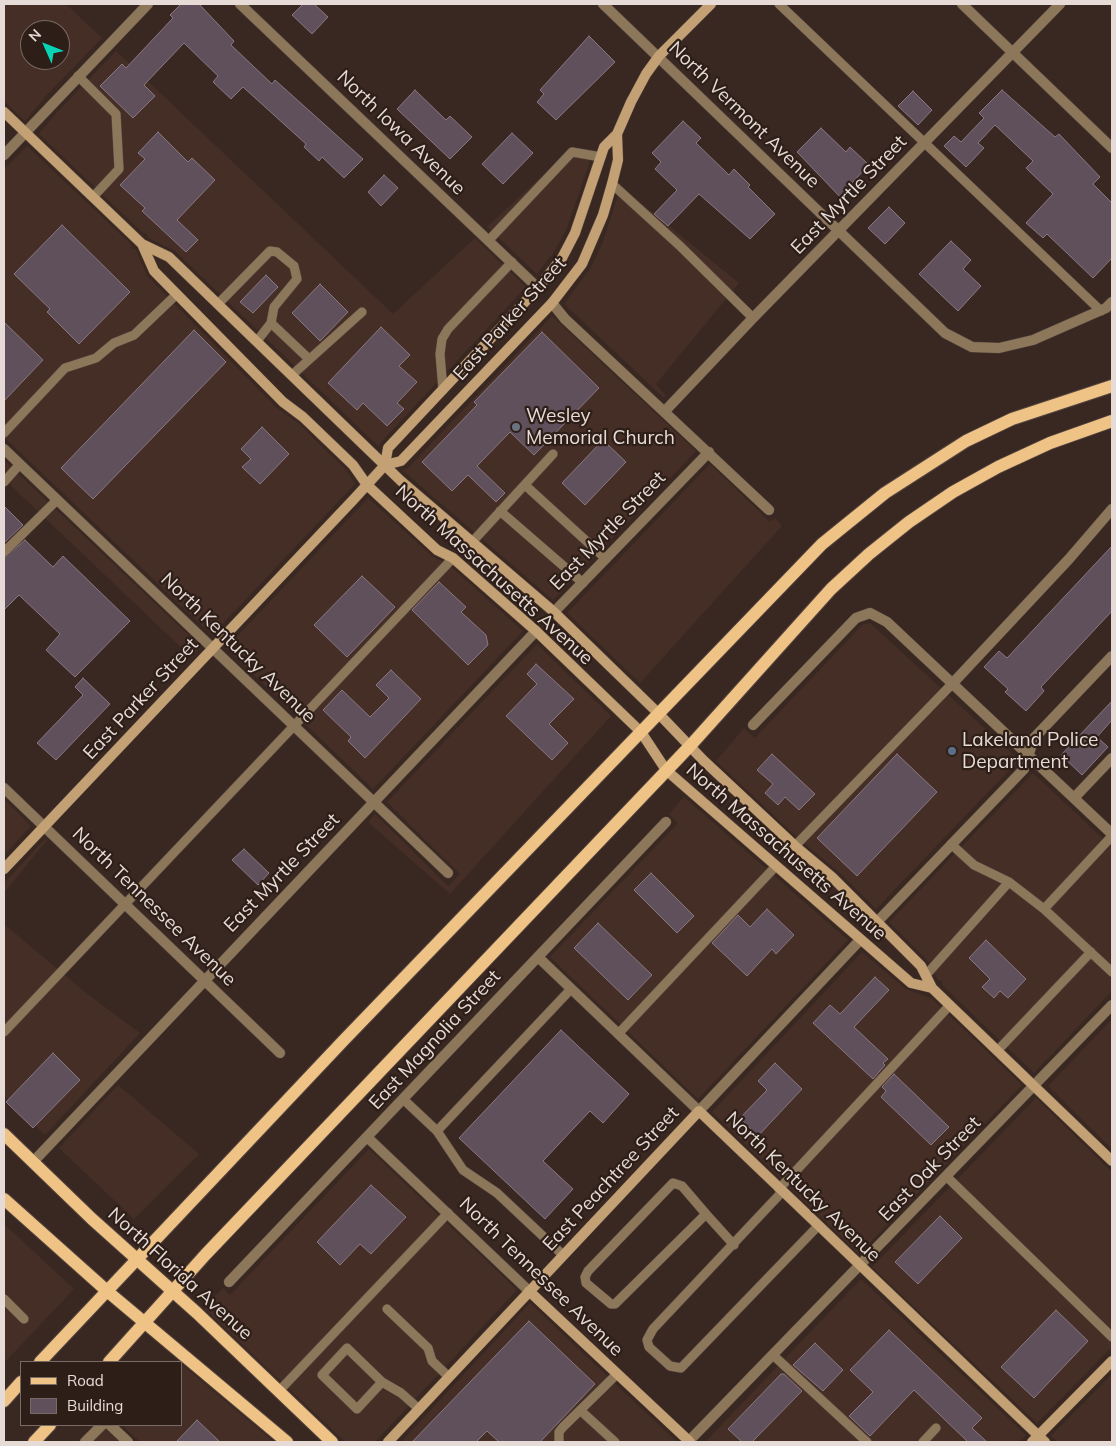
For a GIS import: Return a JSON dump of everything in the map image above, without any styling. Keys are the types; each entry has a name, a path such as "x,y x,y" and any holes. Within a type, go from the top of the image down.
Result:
{"main road":[{"path":"41,1361 343,1041 816,550 885,493 958,446 1012,419 1112,386"},
{"path":"110,1361 173,1291 690,746 831,589 869,554 909,522 998,467 1050,443 1112,421"},
{"name":"North Florida Avenue","path":"4,1134 332,1442"},
{"path":"4,1199 107,1291 287,1442"},
{"path":"4,1401 20,1383"},
{"path":"34,1442 49,1426"}],"street":[{"path":"4,156 148,4"},
{"name":"North Iowa Avenue","path":"240,4 538,288"},
{"name":"North Vermont Avenue","path":"603,4 945,333 972,347 1000,348 1034,340 1101,310"},
{"name":"East Parker Street","path":"4,869 367,485 385,465 388,448 538,288 562,258 575,233 604,147 617,134 631,102 659,56 711,4"},
{"path":"962,4 1112,148"},
{"name":"East Myrtle Street","path":"665,411 753,318 1060,4"},
{"name":"North Massachusetts Avenue","path":"4,112 142,244 169,256 401,481 554,612 690,746 795,846 832,877 921,966 932,988 1112,1160"},
{"name":"East Parker Street","path":"385,465 401,461 552,303 582,264 603,215 612,184 618,160 617,134"},
{"name":"North Massachusetts Avenue","path":"142,244 154,271 283,402 303,417 353,465 367,485 437,550 453,558 536,631 641,732 666,770 911,983 932,988"},
{"path":"1101,310 1112,302"},
{"path":"552,303 565,318 770,510"},
{"name":"North Kentucky Avenue","path":"4,449 448,873"},
{"name":"East Myrtle Street","path":"554,612 709,452"},
{"path":"952,684 1070,559 1112,509"},
{"path":"753,725 856,618 870,613 887,622 1112,835"},
{"name":"East Myrtle Street","path":"33,1162 536,631"},
{"path":"877,922 1024,769 1034,738 1112,656"},
{"path":"1074,798 1112,758"},
{"name":"North Tennessee Avenue","path":"4,788 280,1053"},
{"name":"East Magnolia Street","path":"229,1282 666,822"},
{"name":"East Peachtree Street","path":"388,1442 860,940"},
{"name":"North Kentucky Avenue","path":"538,956 1039,1440"},
{"name":"East Oak Street","path":"689,1442 1112,1005"},
{"name":"North Tennessee Avenue","path":"368,1137 689,1442"},
{"path":"1039,1440 1112,1361"},
{"path":"85,1442 101,1426"},
{"path":"111,1426 128,1442"}],"lane":[{"path":"779,4 1101,310"},
{"path":"78,76 116,114 119,169 93,197"},
{"path":"489,240 572,152 601,157"},
{"path":"612,184 680,246 753,318"},
{"path":"218,304 270,251 277,252 294,266 297,279 274,307 271,323 257,341"},
{"path":"443,390 440,354 442,339 448,329 512,262"},
{"path":"4,433 65,368 96,358 114,343 134,335 177,294"},
{"path":"292,375 337,337 362,312"},
{"path":"271,323 309,359"},
{"path":"473,541 553,454"},
{"path":"4,482 20,464"},
{"path":"524,485 606,559"},
{"path":"4,552 57,500"},
{"path":"500,511 583,584"},
{"path":"4,1032 453,558"},
{"path":"795,846 952,684"},
{"path":"1044,909 1112,835"},
{"path":"951,844 974,865 1009,882 1044,909 1112,972"},
{"path":"618,1034 776,866"},
{"path":"926,976 1009,882"},
{"path":"998,1050 1091,952"},
{"path":"437,1131 571,989"},
{"path":"818,1226 681,1368 670,1366 649,1347 647,1340 653,1329 734,1245 780,1191 950,1004"},
{"path":"403,1099 437,1131 463,1170 497,1193 563,1255"},
{"path":"946,1176 1112,1337"},
{"path":"706,1214 615,1304 611,1304 586,1283 588,1271 673,1183 682,1186 734,1245"},
{"path":"279,1391 448,1213"},
{"path":"4,1299 24,1319"},
{"path":"387,1309 428,1348 432,1361 449,1377"},
{"path":"382,1382 357,1409 322,1375 347,1348 382,1382 401,1394 419,1410"},
{"path":"773,1355 867,1442"},
{"path":"559,1442 562,1427 617,1374"},
{"path":"580,1410 615,1442"},
{"path":"923,1442 936,1428"}],"shaded area":[{"path":"4,4 66,4 102,38 44,98 25,121 4,101"},
{"path":"116,51 393,314 475,238 526,287 381,442 379,447 175,251 149,238 146,233 144,234 39,134 58,111"},
{"path":"27,146 132,245 131,248 136,250 148,277 277,408 298,423 346,470 355,484 212,635 4,437 4,169"},
{"path":"573,147 590,161 567,228 554,252 537,274 487,227"},
{"path":"621,187 739,283 656,384 666,396 664,398 564,304 590,269 602,244"},
{"path":"552,316 696,451 553,600 402,470 408,468"},
{"path":"4,460 201,647 191,657 4,479"},
{"path":"710,464 770,522 775,518 782,526 640,683 567,613"},
{"path":"368,498 432,556 449,565 523,631 373,789 226,648"},
{"path":"870,623 1018,759 876,909 838,871 800,840 716,761 744,728 755,738 862,625"},
{"path":"537,644 611,716 450,894 368,822 375,814 448,886 460,874 387,802"},
{"path":"1033,773 1112,847 1112,991 1034,1073 942,985 942,981 938,980 927,960 889,922"},
{"path":"684,797 848,940 698,1099 550,957 678,823 669,814"},
{"path":"4,799 31,826 4,855"},
{"path":"45,839 47,840 4,893 4,883"},
{"path":"4,924 86,993 140,1033 45,1135 4,1096"},
{"path":"862,952 906,989 931,998 1022,1085 859,1254 712,1112"},
{"path":"1112,1019 1112,1149 1048,1086"},
{"path":"118,1085 199,1154 134,1219 59,1148"},
{"path":"1036,1098 1112,1172 1112,1347 1037,1423 872,1267"},
{"path":"369,1149 517,1290 375,1442 345,1442 204,1308 223,1288 230,1295"},
{"path":"4,1224 74,1289 4,1363"},
{"path":"861,1279 1026,1435 1019,1442 705,1442"},
{"path":"530,1303 676,1441 401,1442"},
{"path":"182,1365 274,1442 140,1442 123,1426 182,1426"},
{"path":"1112,1374 1112,1442 1058,1442 1051,1436"},
{"path":"101,1426 104,1426 129,1442 85,1442"}],"building":[{"path":"181,4 199,4 234,41 231,45 272,84 275,80 363,159 344,178 322,157 319,161 304,147 306,144 243,87 231,99 213,82 218,76 184,43 144,85 155,96 133,118 100,86 122,64 126,68 173,18 170,15"},
{"path":"303,4 314,4 328,17 312,34 292,15"},
{"path":"589,36 615,62 556,120 537,102 544,94 540,90"},
{"path":"415,90 446,120 450,116 472,137 450,159 397,109"},
{"path":"1002,90 1055,137 1059,134 1100,177 1093,184 1112,203 1112,258 1093,278 1047,234 1043,238 1026,223 1053,194 1026,168 1033,161 995,125 978,143 984,148 966,167 944,146 954,136 961,142 984,118 979,113"},
{"path":"913,91 932,110 918,125 898,106"},
{"path":"683,121 701,138 696,143 729,175 734,169 750,185 748,187 775,214 750,239 699,194 668,226 654,214 677,190 655,169 661,162 652,153"},
{"path":"821,128 846,152 850,147 869,165 848,187 852,191 843,200 797,152"},
{"path":"158,132 188,162 192,158 215,180 177,220 198,240 186,252 142,211 145,208 120,185 145,159 138,153"},
{"path":"512,133 533,153 503,184 482,164"},
{"path":"384,175 398,188 381,206 368,192"},
{"path":"889,207 905,223 885,244 868,228"},
{"path":"62,225 130,292 79,344 47,312 50,309 14,274"},
{"path":"951,241 971,260 963,269 981,286 958,311 919,274"},
{"path":"266,275 278,287 253,313 240,302"},
{"path":"320,284 348,312 320,341 292,313"},
{"path":"4,322 43,360 4,401"},
{"path":"381,327 410,355 399,366 417,382 397,403 404,409 387,426 363,403 357,410 328,383"},
{"path":"194,330 226,362 93,499 61,468"},
{"path":"542,332 599,388 534,455 510,432 477,466 505,493 496,502 468,475 452,491 422,462 477,405 474,402"},
{"path":"262,427 289,454 260,484 242,467 251,459 241,449"},
{"path":"603,440 626,462 585,505 562,483"},
{"path":"4,506 23,525 4,543"},
{"path":"25,540 53,567 63,556 130,621 75,677 46,650 60,634 19,595 4,610 4,558"},
{"path":"1112,546 1112,611 1041,687 1044,691 1026,711 1005,692 1008,689 984,667 999,651 1007,658"},
{"path":"362,576 395,607 347,657 314,625"},
{"path":"439,582 466,607 461,612 486,635 488,645 468,665 412,610"},
{"path":"536,664 574,699 549,724 568,743 552,760 506,716 537,684 527,674"},
{"path":"391,670 421,699 365,758 348,741 351,737 323,710 342,690 370,717 389,698 376,685"},
{"path":"83,678 110,704 56,760 37,743 83,695 75,687"},
{"path":"1112,701 1112,720 1097,737 1108,747 1082,775 1061,755"},
{"path":"772,754 815,794 799,810 785,797 778,805 765,793 773,784 757,770"},
{"path":"897,754 937,792 857,876 817,838"},
{"path":"244,849 269,873 258,885 232,860"},
{"path":"651,873 694,916 677,933 634,890"},
{"path":"767,909 794,935 776,954 772,949 747,976 712,943 738,915 750,927"},
{"path":"598,923 652,975 628,1000 574,948"},
{"path":"986,940 1026,979 1008,998 1000,991 994,998 982,987 990,979 969,958"},
{"path":"875,977 889,990 854,1027 888,1059 883,1063 885,1065 873,1079 813,1023 830,1005 840,1014"},
{"path":"561,1030 629,1094 603,1123 590,1111 543,1161 573,1189 545,1219 459,1138"},
{"path":"53,1053 80,1080 33,1128 6,1102"},
{"path":"775,1063 802,1089 758,1136 740,1118 767,1090 758,1081"},
{"path":"894,1074 949,1127 931,1145 881,1097 886,1091 882,1087"},
{"path":"371,1185 406,1217 371,1254 360,1244 340,1265 317,1242"},
{"path":"940,1216 962,1238 918,1284 895,1262"},
{"path":"1056,1310 1088,1341 1034,1398 1001,1367"},
{"path":"529,1321 595,1384 540,1442 499,1442 487,1431 476,1442 412,1442"},
{"path":"889,1330 982,1418 972,1428 987,1442 968,1442 914,1390 870,1436 849,1416 873,1392 850,1370"},
{"path":"815,1343 843,1370 823,1391 793,1365"},
{"path":"781,1374 784,1374 802,1391 752,1442 742,1442 728,1429"},
{"path":"197,1420 220,1442 176,1442"}],"place":[{"name":"Wesley Memorial Church","path":"516,427"},
{"name":"Lakeland Police Department","path":"952,751"}]}
